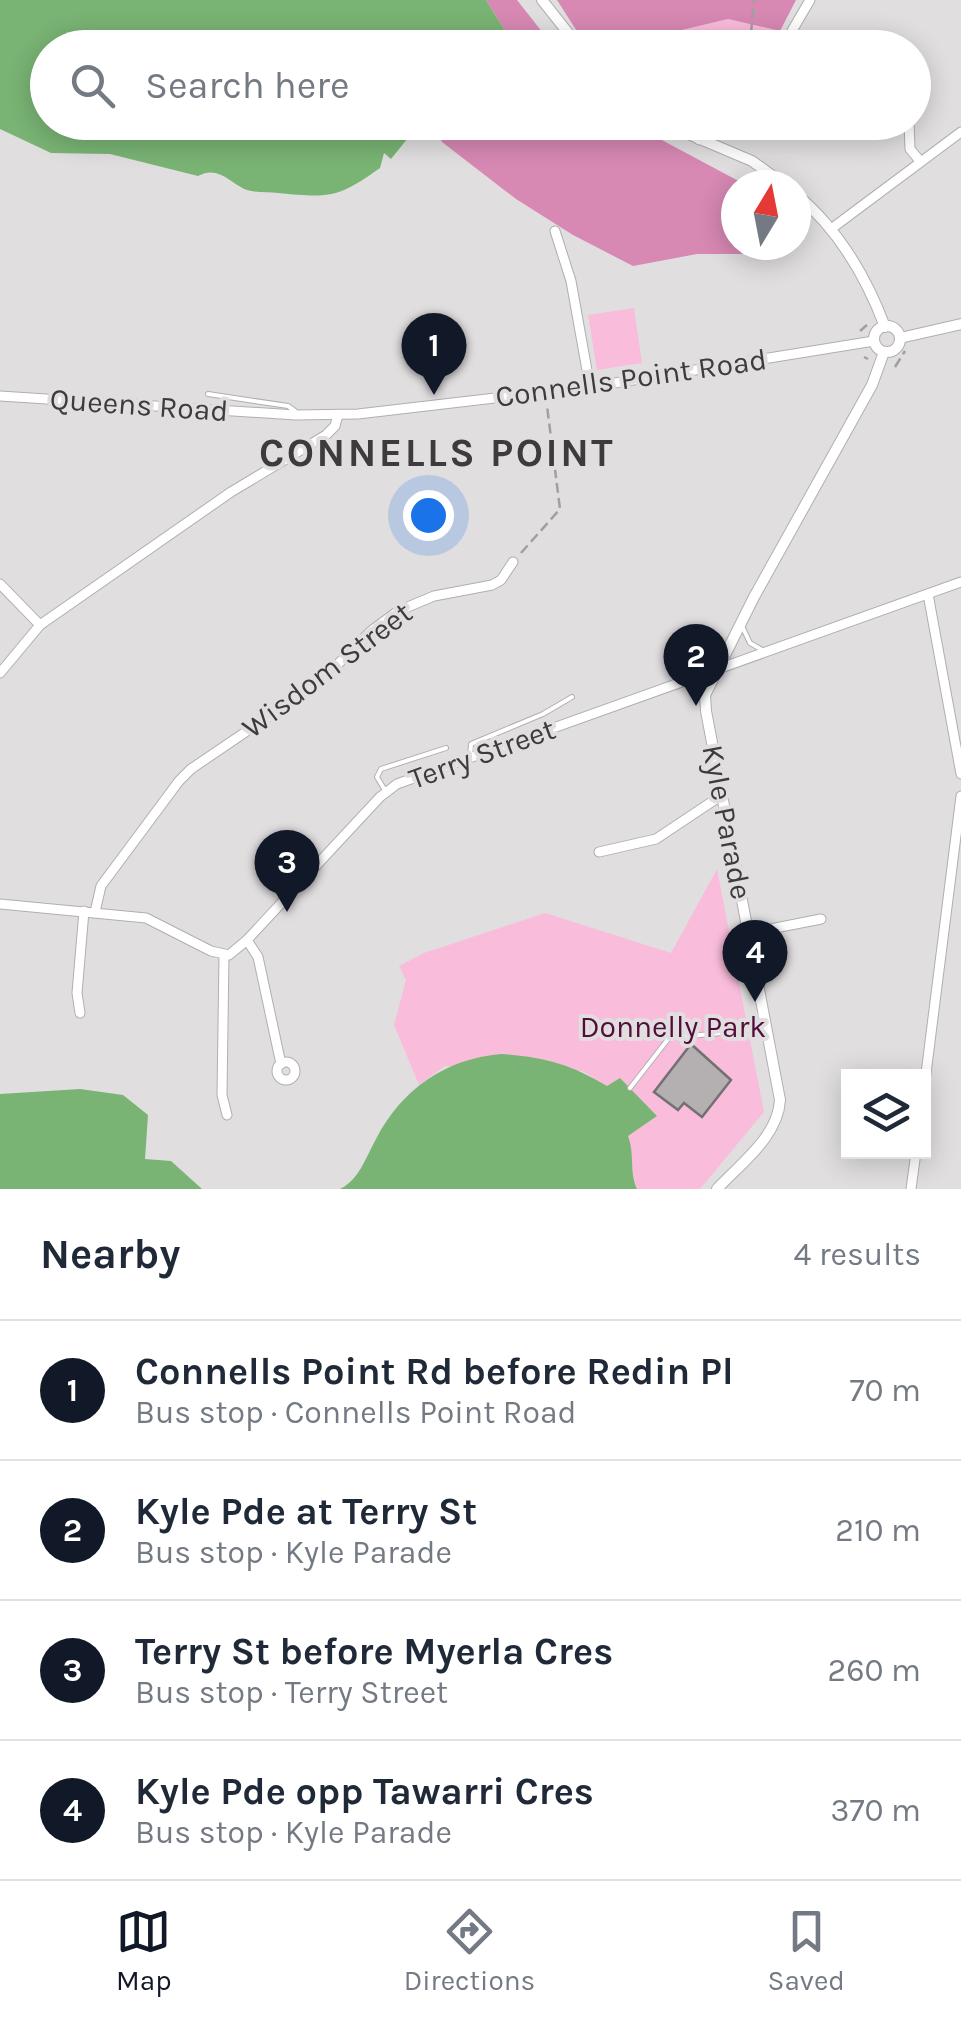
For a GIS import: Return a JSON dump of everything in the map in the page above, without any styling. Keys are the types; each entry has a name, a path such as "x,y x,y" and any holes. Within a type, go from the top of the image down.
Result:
{"street":[{"path":"542,0 566,30"},
{"path":"793,30 810,0"},
{"path":"831,230 961,132"},
{"path":"699,140 752,161 764,170"},
{"path":"910,140 910,150 920,161"},
{"path":"811,209 851,256 885,326"},
{"path":"555,232 571,281 590,387"},
{"path":"900,338 961,324"},
{"path":"885,326 893,328 900,338 896,349 884,352 874,340 875,333 885,326"},
{"name":"Connells Point Road","path":"338,415 590,387 874,340"},
{"name":"Kyle Parade","path":"716,1189 767,1136 780,1112 778,1079 705,702 715,670 872,385 884,352"},
{"name":"Queens Road","path":"0,396 338,415"},
{"path":"0,673 40,625 231,492 331,432 338,415"},
{"name":"Wisdom Street","path":"80,1013 78,993 90,912 101,886 179,781 322,680 382,621 415,602 492,584 500,580 513,562"},
{"name":"Terry Street","path":"224,956 247,940 397,784 961,582"},
{"path":"0,584 40,625"},
{"path":"928,594 961,774"},
{"path":"598,852 656,839 722,795"},
{"path":"927,1069 961,796"},
{"path":"0,904 155,921 224,956 222,1095 226,1115"},
{"path":"750,933 822,919"},
{"path":"247,940 258,957 282,1064"},
{"path":"911,1189 915,1159"}],"lane":[{"path":"208,394 288,406 296,415"},
{"path":"741,621 747,639 765,652"},
{"path":"470,758 471,744 544,714 572,697"},
{"path":"386,792 377,777 381,769 446,748"},
{"path":"630,1088 670,1038 768,1028"}],"path":[{"path":"750,30 754,0"},
{"path":"860,331 867,324"},
{"path":"895,367 906,351"},
{"path":"513,562 560,509 548,406"}],"green space":[{"path":"728,19 776,30 682,30"},
{"path":"634,308 642,363 597,370 588,315"},
{"name":"Donnelly Park","path":"717,869 764,1112 700,1189 637,1189 627,1136 657,1116 620,1079 607,1086 582,1071 445,1066 419,1085 394,1025 406,980 399,966 424,953 545,913 671,953"}],"shaded area":[{"path":"0,0 486,0 505,30 30,30 30,140 406,140 391,159 384,153 380,168 333,194 258,192 212,173 198,176 110,154 51,153 0,129"},
{"path":"486,0 517,0 541,30 505,30"},
{"path":"557,0 796,0 781,30 728,19 682,30 576,30"},
{"path":"441,140 662,140 721,172 721,254 697,254 633,266 516,199"},
{"path":"501,1054 556,1063 607,1086 620,1078 657,1116 628,1136 637,1189 340,1189 357,1174 387,1121 412,1091 462,1062"},
{"path":"80,1089 123,1095 148,1115 145,1159 171,1161 202,1189 0,1189 0,1094"}],"building":[{"path":"691,1044 731,1080 702,1117 684,1103 678,1110 654,1092"}],"place":[{"name":"Connells Point Rd before Redin Pl","path":"434,395"},
{"name":"Kyle Pde at Terry St","path":"696,706"},
{"name":"Terry St before Myerla Cres","path":"287,912"},
{"name":"Kyle Pde opp Tawarri Cres","path":"755,1002"}],"district":[{"name":"CONNELLS POINT","path":"437,452"}]}
